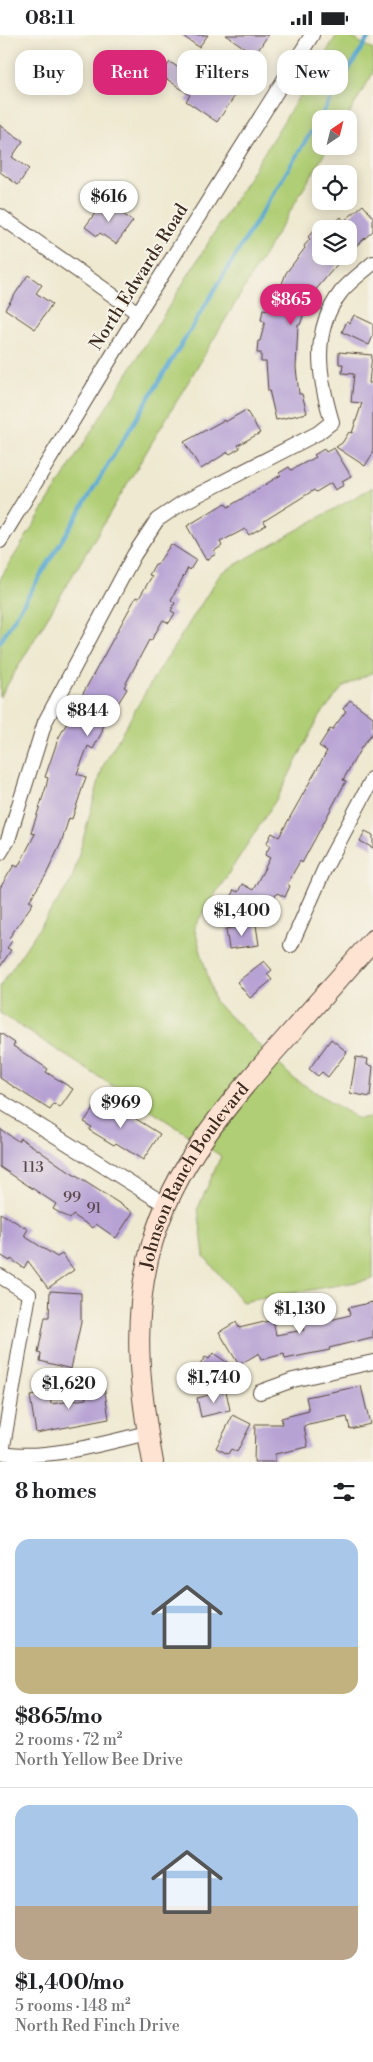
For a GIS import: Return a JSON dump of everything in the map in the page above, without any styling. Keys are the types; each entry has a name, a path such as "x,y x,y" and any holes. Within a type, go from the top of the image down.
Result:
{"street":[{"name":"North Edwards Road","path":"0,541 138,313 312,35"},
{"path":"0,216 138,313"},
{"path":"0,853 8,840 46,722 134,555 157,520 182,503 318,433 332,423 319,367 320,337 341,292 373,263"},
{"path":"291,945 324,870 373,778"},
{"name":"Johnson Ranch Boulevard","path":"153,1462 140,1383 139,1336 142,1299 152,1244 166,1205 192,1155 222,1112 373,940"},
{"path":"0,1101 166,1205"},
{"path":"0,1276 29,1294 1,1452 20,1455 47,1453 93,1446 147,1433"},
{"path":"260,1392 293,1380 373,1363"}],"green space":[{"path":"337,35 348,35 373,50 373,73 351,110 312,110 312,155 324,155 318,165 312,165 312,174 0,697 0,579 300,95 348,95 348,50 328,50"},
{"path":"373,487 373,672 343,687 318,718 279,795 194,927 215,1002 293,1078 358,1119 373,1116 373,1279 242,1302 204,1256 198,1208 221,1156 0,1013 0,986 72,880 103,766 149,686 221,573"}],"building":[{"path":"181,35 208,35 199,47"},
{"path":"226,35 268,35 258,50 248,50"},
{"path":"170,62 177,67 177,86 167,79 167,66"},
{"path":"190,95 235,95 217,122 186,101"},
{"path":"0,125 23,141 12,157 29,169 18,185 0,172"},
{"path":"104,201 133,221 116,244 100,233 97,236 85,227"},
{"path":"363,205 373,217 373,231 357,245 357,220 345,220"},
{"path":"312,232 312,265 336,265 309,298 300,325 298,324 296,368 299,394 302,394 307,413 276,420 268,391 266,362 261,362 261,353 257,353 258,341 260,341 265,322 261,320 263,309 272,311 286,273 305,248 304,246 310,239 308,237"},
{"path":"28,275 42,285 36,293 52,304 35,329 5,309"},
{"path":"354,315 373,324 373,336 369,345 342,332 347,321 350,323"},
{"path":"339,352 372,355 369,383 373,383 373,453 365,466 336,447 342,443 349,432 352,433 362,403 351,402 354,374 342,373 343,364 339,364"},
{"path":"246,410 260,433 238,445 240,448 230,454 228,452 201,469 184,442"},
{"path":"334,448 351,476 342,481 344,485 335,490 331,483 316,492 314,490 264,521 266,525 249,535 245,529 220,542 222,546 214,551 216,554 206,560 187,526 225,503 228,507 281,475 279,473 289,467 291,470 316,457 314,455 324,449 326,452"},
{"path":"171,544 196,560 190,570 188,568 171,600 175,603 171,611 175,613 169,623 163,620 151,641 149,640 124,687 127,689 102,729 93,749 88,746 77,774 86,777 72,819 69,818 61,843 46,875 29,901 33,903 9,938 12,941 7,948 11,950 0,967 0,888 14,865 18,867 35,834 31,833 46,787 48,778 45,777 58,739 136,597 139,598 152,576 149,575 155,564 157,565"},
{"path":"350,700 373,717 373,732 361,748 343,780 346,781 302,863 300,861 287,884 290,886 285,897 277,893 262,918 229,899 234,890 238,892 242,884 253,890 270,858 265,855 270,846 266,844 272,833 279,837 327,751 319,746 330,729 332,730 346,711 343,709"},
{"path":"365,831 373,835 373,848 360,841"},
{"path":"256,925 259,945 229,949 226,929"},
{"path":"264,961 272,970 267,974 272,980 250,998 237,982"},
{"path":"0,1033 15,1043 13,1046 48,1069 46,1072 73,1089 60,1108 54,1104 50,1110 0,1078"},
{"path":"331,1039 347,1052 328,1077 322,1072 318,1076 309,1069"},
{"path":"356,1057 368,1059 367,1065 373,1066 370,1097 350,1093"},
{"path":"101,1097 160,1134 143,1160 116,1143 114,1145 89,1130 91,1127 84,1122"},
{"path":"0,1129 18,1141 20,1138 133,1212 116,1238 96,1224 93,1228 73,1215 70,1219 53,1209 56,1204 0,1167"},
{"path":"0,1213 28,1229 24,1236 57,1257 62,1254 74,1270 48,1288 28,1261 24,1268 11,1259 10,1261 0,1255"},
{"path":"50,1291 81,1293 81,1322 71,1369 40,1361 41,1354 38,1353 45,1317 49,1317"},
{"path":"373,1302 373,1338 329,1348 330,1350 285,1359 284,1354 261,1360 259,1353 239,1365 219,1332 236,1322 239,1328 273,1320 276,1335 304,1330 300,1315 321,1310 323,1322 350,1315 348,1308"},
{"path":"213,1353 234,1367 222,1384 198,1368 205,1357 209,1359"},
{"path":"104,1385 109,1419 36,1433 30,1396 50,1393 51,1404 86,1399 84,1388"},
{"path":"361,1386 370,1424 350,1429 347,1417 304,1426 308,1447 275,1454 275,1462 254,1462 255,1424 282,1424 281,1418 309,1411 306,1397"},
{"path":"226,1391 230,1410 201,1417 197,1398"},
{"path":"233,1415 251,1424 237,1452 231,1449 228,1454 216,1448"}],"waterway":[{"path":"0,642 370,35"}]}
